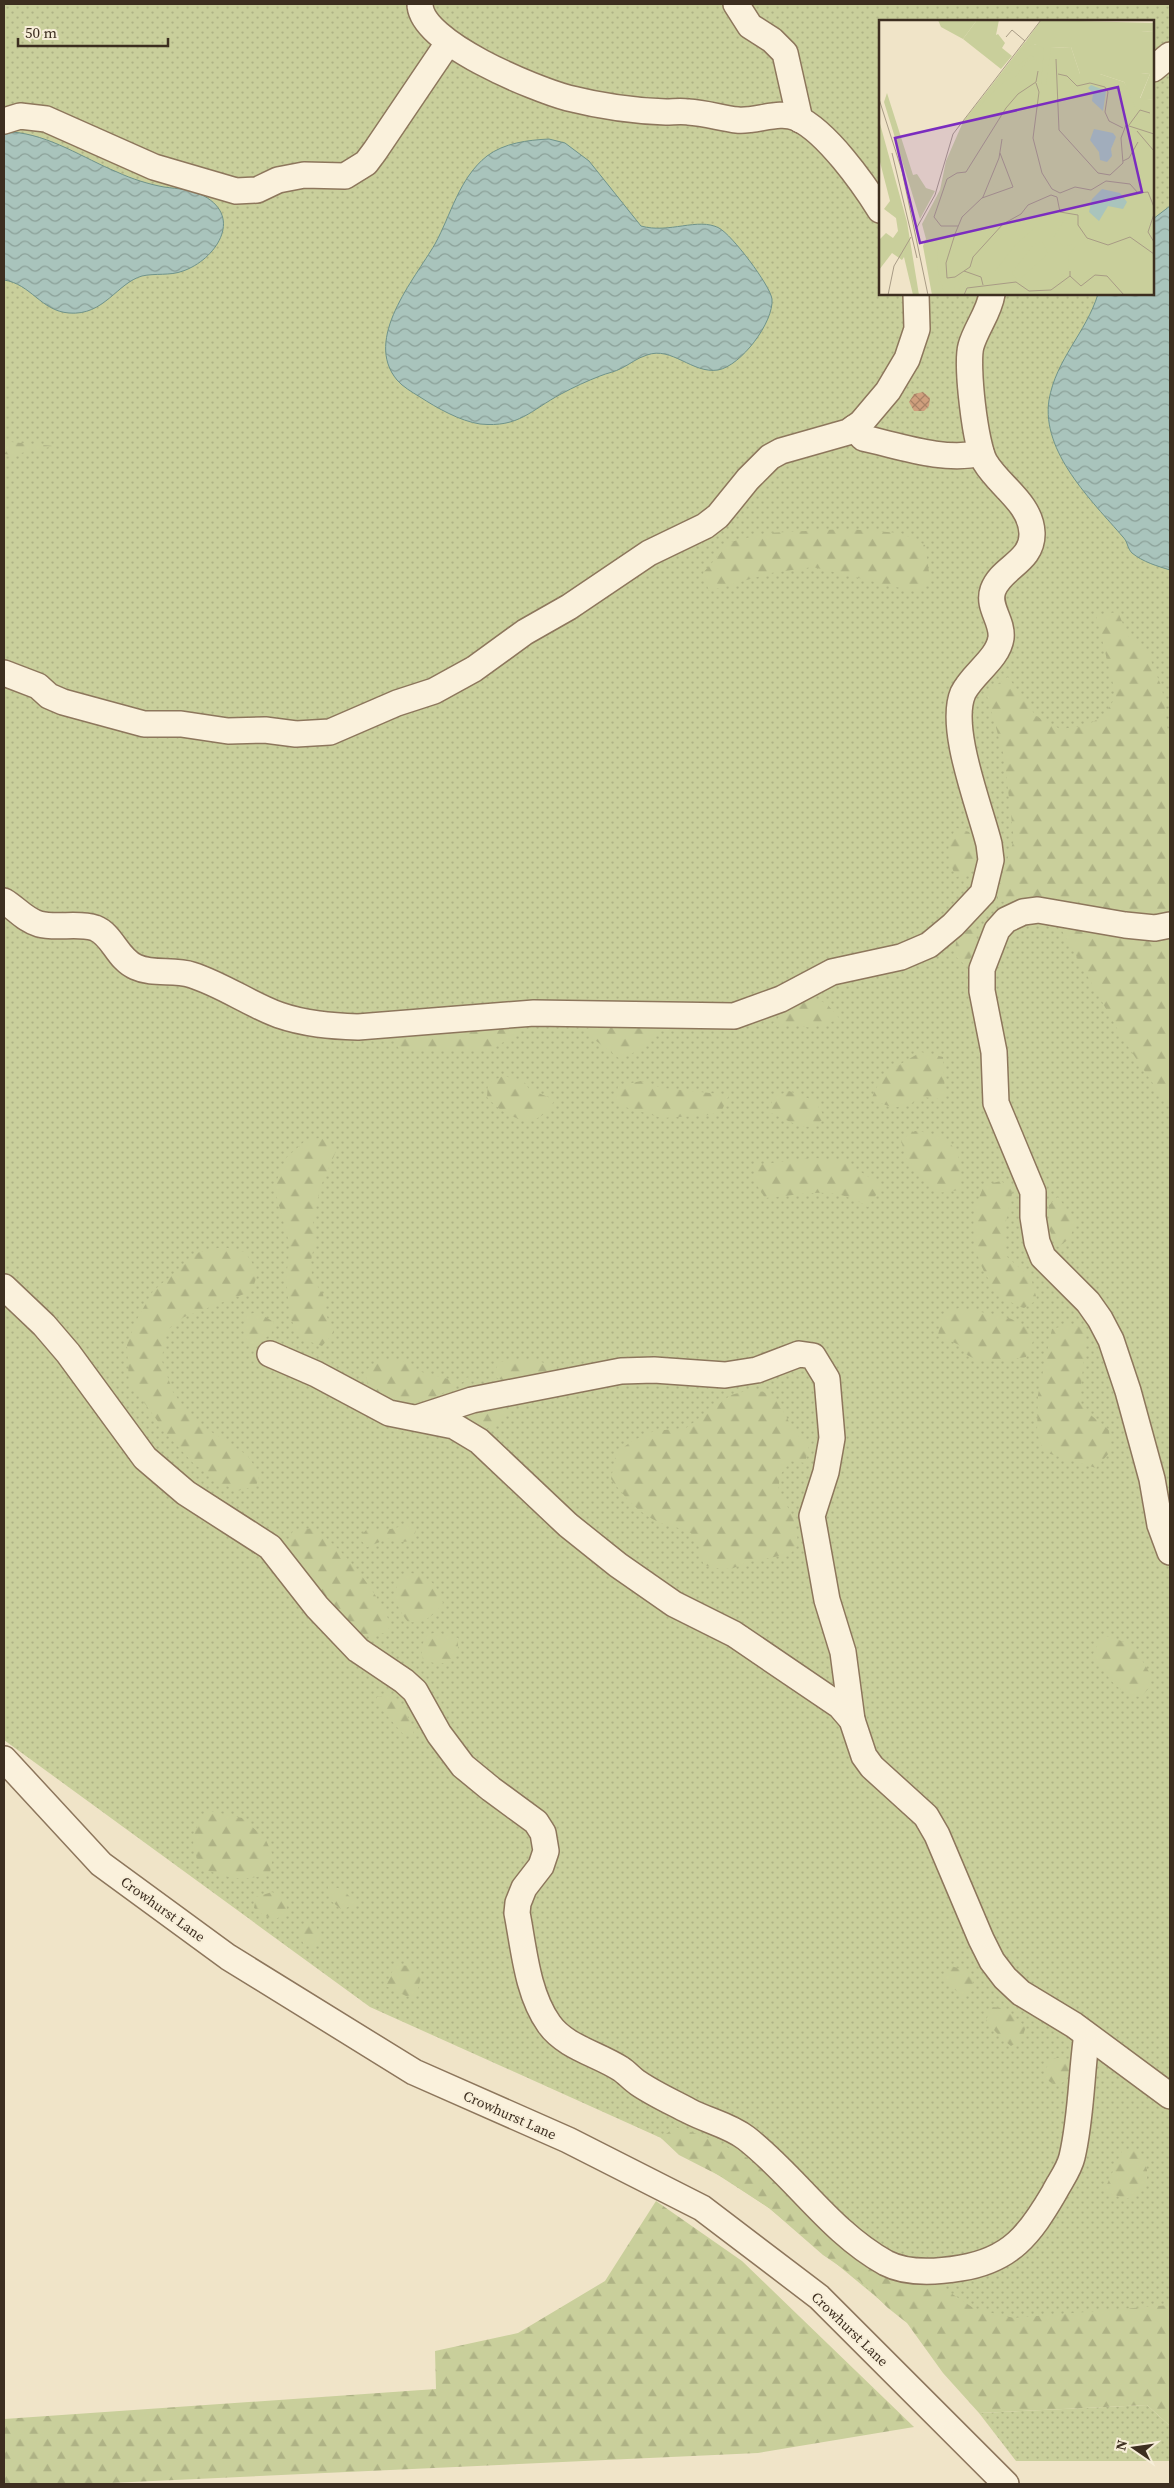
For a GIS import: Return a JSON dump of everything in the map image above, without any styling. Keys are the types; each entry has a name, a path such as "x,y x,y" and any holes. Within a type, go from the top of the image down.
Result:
{"street":[{"path":"420,4 425,19 448,43 548,92 620,108 687,111 746,121 783,116 800,120 818,134 837,153 867,189 879,208"},
{"path":"736,4 750,26 772,40 785,53 800,120"},
{"path":"4,121 20,116 46,118 154,167 236,191 257,190 278,180 304,175 345,176 366,163 448,43"},
{"path":"1154,68 1170,55"},
{"path":"4,673 38,686 50,696 63,702 144,724 181,724 228,731 264,730 314,734 330,732 397,703 434,691 455,680 525,632 569,606 649,553 705,526 718,516 770,457 781,451 848,432 861,423 888,391 903,367 917,329 916,295"},
{"path":"4,901 37,923 51,926 84,925 97,929 106,936 122,958 136,967 153,971 189,974 202,978 278,1014 303,1022 358,1027 534,1013 734,1016 780,999 832,972 901,957 929,945 974,904 983,893 991,860 981,810 959,729 960,700 972,678 999,645 1000,628 991,600 993,589 999,579 1025,556 1031,546 1032,532 1029,519 1020,503 1001,483 981,453 971,390 970,349 988,310 992,295"},
{"path":"854,428 863,438 950,456 965,457 981,453"},
{"path":"974,904 1000,926"},
{"path":"1170,925 1155,928 1125,925 1038,910 1023,912 1006,920 1000,926 988,948 982,969 982,991 994,1052 996,1103 1033,1192 1033,1217 1037,1242 1043,1257 1088,1302 1100,1319 1110,1340 1128,1391 1152,1479 1160,1525 1170,1552"},
{"path":"4,1287 44,1325 68,1353 144,1458 186,1493 270,1547 317,1607 358,1650 404,1681 415,1691 439,1734 463,1766 536,1822 544,1838 546,1851 540,1866 524,1888 518,1903 517,1913 533,1990 537,2002 550,2026 572,2043 621,2069 653,2092 742,2135 776,2164 804,2196 879,2258 905,2269 950,2270 980,2265 997,2258 1029,2233 1071,2160 1077,2132 1086,2041"},
{"path":"270,1354 316,1374 389,1413 454,1426 479,1442 568,1524 618,1565 674,1604 734,1634 769,1660 811,1685 840,1706 852,1720"},
{"path":"417,1418 472,1400 621,1371 654,1370 725,1375 757,1370 799,1354 813,1356 827,1379 832,1438 828,1466 812,1516 827,1600 843,1652 852,1720 864,1756 872,1767 926,1816 937,1834 981,1939 992,1961 1005,1978 1021,1993 1057,2013 1085,2032 1170,2096"},
{"name":"Crowhurst Lane","path":"4,1759 101,1864 228,1956 414,2072 568,2140 702,2208 819,2297 1006,2484"}],"green space":[{"path":"4,4 1170,4 1170,2398 980,2383 769,2208 661,2138 370,2007 4,1740"},
{"path":"4,439 11,442 54,446 12,455 4,454"},
{"path":"846,529 901,533 925,545 930,579 917,592 813,567 771,573 709,591 703,573 730,542 767,533"},
{"path":"1118,612 1128,636 1147,651 1162,688 1170,745 1170,1104 1162,1097 1123,1039 1043,897 998,902 998,886 1014,840 1004,756 986,692 1008,677 1036,716 1060,729 1085,726 1104,716 1116,696 1096,615"},
{"path":"956,828 969,832 974,842 976,861 973,871 956,877 949,858 949,847"},
{"path":"972,929 977,939 977,948 964,964 955,956 956,942 962,931"},
{"path":"807,997 826,1003 840,1019 811,1028 792,1024 769,1028 788,1007"},
{"path":"589,1023 659,1025 652,1037 643,1046 620,1059 591,1037"},
{"path":"521,1024 526,1028 489,1051 400,1050 394,1041 401,1033"},
{"path":"921,1052 943,1057 945,1094 939,1099 924,1097 910,1104 898,1107 886,1105 872,1098 885,1076"},
{"path":"503,1076 523,1080 529,1089 555,1100 546,1112 538,1118 521,1120 513,1117 498,1108 487,1097 488,1083"},
{"path":"641,1081 662,1088 729,1095 722,1110 710,1115 662,1118 615,1104 618,1086"},
{"path":"789,1091 815,1101 825,1118 813,1127 799,1126 771,1113 772,1098"},
{"path":"915,1131 939,1136 954,1148 960,1166 960,1190 938,1193 906,1158 901,1140"},
{"path":"321,1138 337,1149 320,1188 313,1223 315,1243 311,1260 312,1278 323,1294 327,1317 334,1332 322,1346 302,1339 290,1318 286,1278 290,1246 274,1187 286,1158 306,1140"},
{"path":"812,1158 843,1160 882,1186 868,1207 843,1195 831,1193 806,1193 765,1198 755,1182 755,1165"},
{"path":"1001,1181 1013,1189 1006,1221 1005,1255 1031,1278 1037,1300 1024,1308 1011,1302 990,1282 983,1269 974,1240 975,1211 984,1185"},
{"path":"1058,1197 1076,1223 1069,1239 1058,1247 1049,1229 1049,1205"},
{"path":"223,1247 245,1252 258,1272 252,1291 184,1317 165,1332 162,1361 173,1392 193,1420 247,1455 260,1474 256,1486 237,1491 219,1482 194,1464 170,1438 129,1382 127,1345 136,1321 153,1291 199,1252"},
{"path":"959,1308 1001,1316 1019,1323 1028,1329 1035,1337 1026,1357 1000,1361 977,1360 967,1355 959,1345 938,1335 943,1314"},
{"path":"257,1312 274,1322 271,1334 253,1346 245,1336 243,1328 247,1315"},
{"path":"1067,1325 1083,1327 1086,1342 1079,1402 1087,1412 1109,1430 1111,1451 1096,1468 1044,1452 1037,1433 1038,1395 1052,1329"},
{"path":"382,1358 403,1361 418,1371 452,1380 471,1377 429,1399 420,1402 401,1403 388,1399 368,1387 365,1371"},
{"path":"519,1359 538,1361 557,1367 546,1376 504,1381 493,1376 499,1362"},
{"path":"753,1389 775,1396 795,1433 809,1446 805,1463 791,1461 780,1475 778,1493 793,1518 798,1545 790,1554 748,1562 731,1569 715,1568 704,1565 697,1542 691,1533 649,1517 623,1494 611,1479 616,1453 632,1441 654,1431 686,1428 731,1395"},
{"path":"497,1409 509,1413 498,1424 483,1430 466,1416"},
{"path":"406,1525 416,1530 413,1541 401,1542 390,1538 367,1547 359,1538 367,1529 391,1529"},
{"path":"313,1528 347,1558 369,1586 386,1613 391,1626 384,1633 367,1636 350,1629 285,1546 293,1531"},
{"path":"411,1573 432,1582 438,1590 443,1603 436,1612 419,1622 408,1622 399,1609 395,1596 398,1584"},
{"path":"437,1632 458,1638 458,1649 449,1663 434,1663 423,1660 421,1647 427,1635"},
{"path":"1102,1635 1127,1644 1141,1658 1151,1675 1149,1688 1141,1697 1125,1692 1112,1682 1093,1654"},
{"path":"388,1695 406,1714 414,1738 403,1734 377,1704 377,1697"},
{"path":"210,1811 242,1818 265,1838 273,1856 270,1873 251,1878 235,1878 201,1868 193,1844 193,1838 198,1825"},
{"path":"328,1886 342,1889 356,1903 342,1910 330,1900"},
{"path":"272,1892 286,1898 287,1913 276,1919 265,1916 254,1908 256,1897"},
{"path":"304,1924 315,1925 321,1935 315,1948 304,1945 298,1932"},
{"path":"395,1965 412,1966 421,1978 416,1995 406,1996 386,1986"},
{"path":"951,1966 964,1970 973,1979 972,1991 964,1997 948,1984 943,1976"},
{"path":"991,2007 1003,2008 1026,2027 1021,2040 1011,2046 1002,2039 986,2021"},
{"path":"1064,2057 1069,2063 1071,2073 1064,2082 1054,2085 1045,2078 1046,2068 1053,2059"},
{"path":"675,2127 712,2139 747,2158 881,2271 940,2286 975,2309 1014,2318 1170,2305 1170,2426 1147,2405 979,2413 943,2373 907,2323 888,2308 857,2278 823,2255 769,2208 724,2178 679,2155 661,2138"},
{"path":"1122,2151 1140,2151 1147,2170 1147,2184 1140,2193 1126,2199 1104,2191"},
{"path":"656,2201 742,2261 914,2427 758,2453 88,2484 4,2484 4,2419 436,2389 435,2351 518,2333 605,2281"},
{"path":"1147,2405 1170,2426 1170,2461 1016,2461 979,2413"}],"water":[{"path":"12,132 53,142 140,181 190,191 204,196 216,205 222,215 223,226 220,238 214,248 195,266 178,273 142,276 125,285 92,309 81,313 69,313 51,308 22,287 4,280 4,135"},
{"path":"549,139 565,143 589,161 641,226 662,228 702,224 711,225 725,232 765,283 772,299 771,308 762,331 754,342 746,352 727,367 709,370 699,368 665,354 656,353 637,359 619,369 571,389 515,420 493,425 472,422 457,417 434,405 397,380 388,364 386,347 389,328 395,310 441,233 456,197 477,165 487,156 509,145 525,141"},
{"path":"1170,206 1170,570 1145,561 1130,551 1125,539 1097,508 1071,474 1053,438 1049,419 1049,400 1058,372 1093,308 1098,295 1154,295 1154,218"}],"building":[{"path":"923,392 930,398 929,406 924,411 914,411 909,402 914,394"}]}
